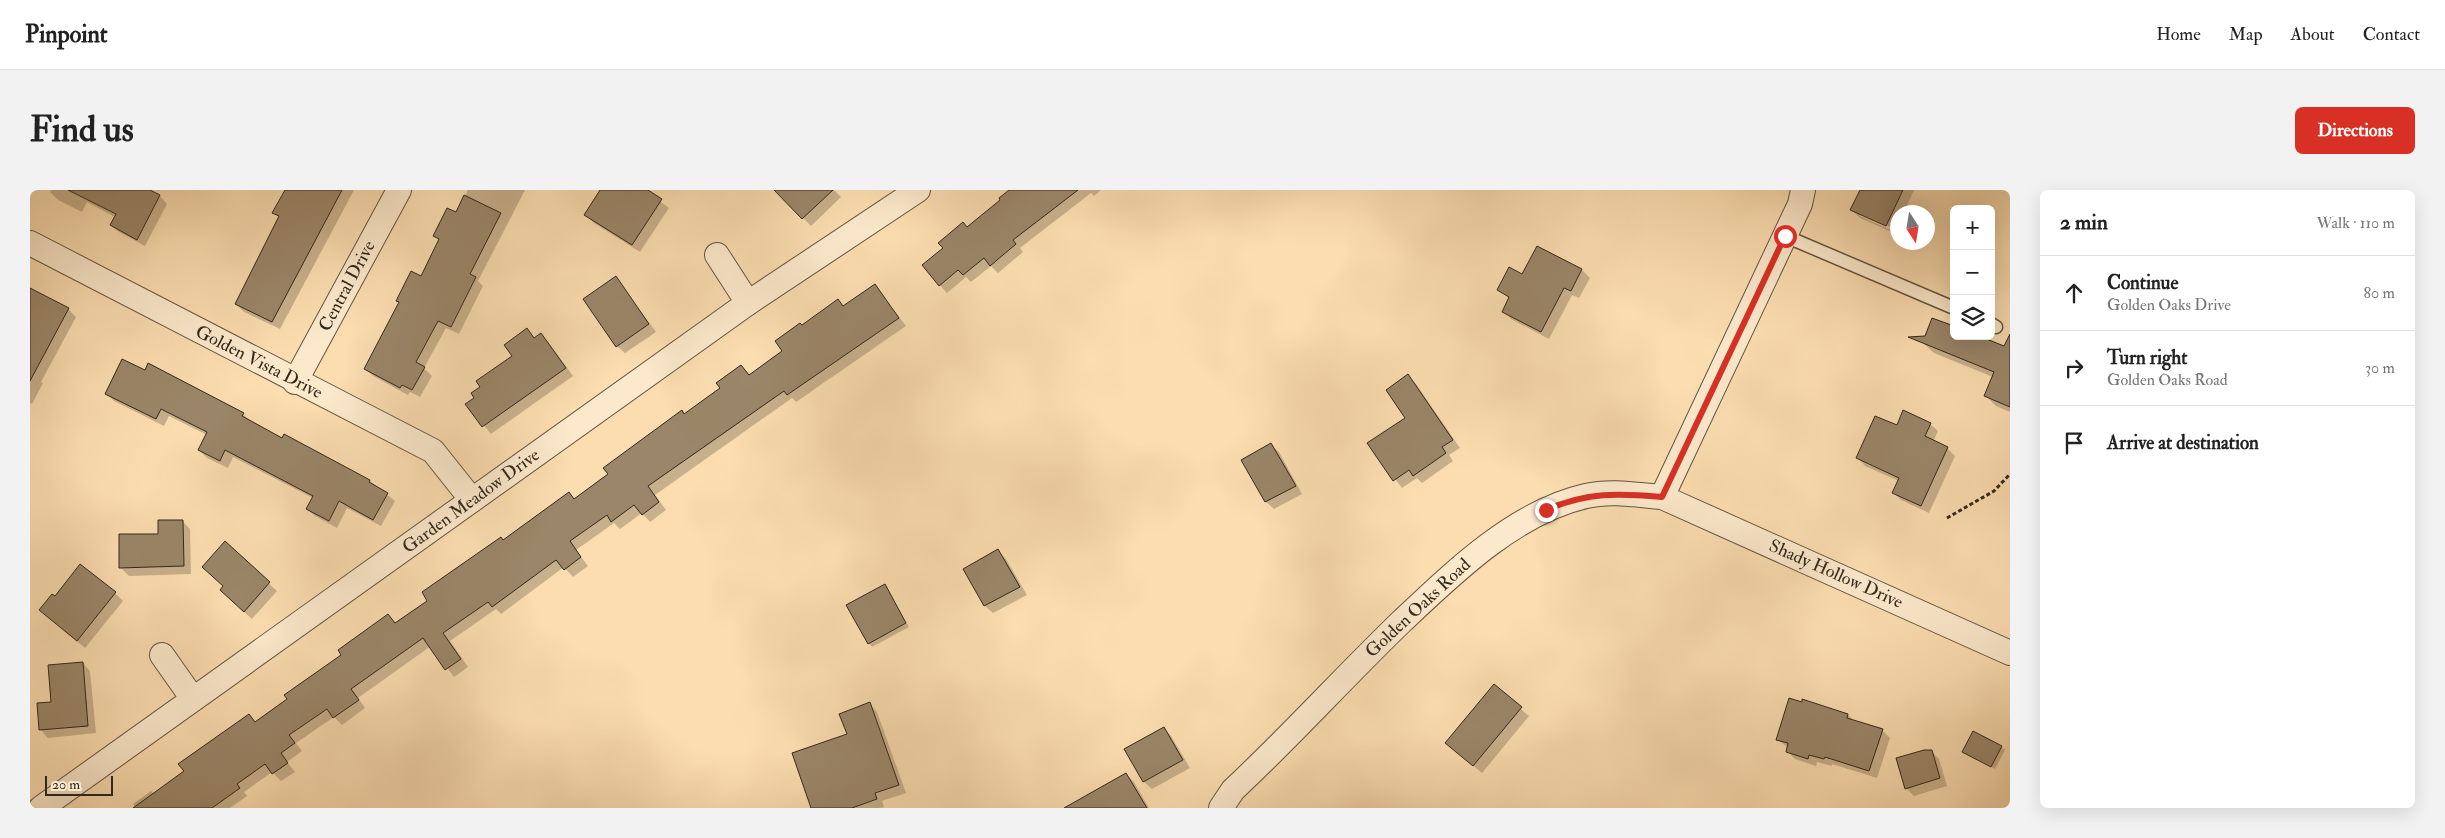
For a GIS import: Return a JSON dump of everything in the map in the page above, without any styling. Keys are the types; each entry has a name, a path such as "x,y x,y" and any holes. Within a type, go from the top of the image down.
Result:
{"street":[{"name":"Central Drive","path":"295,382 399,190"},
{"name":"Garden Meadow Drive","path":"41,808 748,303 918,190"},
{"path":"1662,497 1800,204 1803,190"},
{"name":"Golden Vista Drive","path":"30,243 295,382 433,451 472,500"},
{"path":"717,255 748,303"},
{"name":"Golden Oaks Road","path":"1221,808 1233,790 1373,650 1447,578 1488,544 1546,510 1587,496 1612,493 1662,497"},
{"name":"Shady Hollow Drive","path":"1662,497 2010,653"},
{"path":"162,655 193,699"}],"lane":[{"path":"1785,236 1950,306"}],"path":[{"path":"1947,518 1994,490 2010,474"}],"building":[{"path":"68,190 150,190 160,195 137,240 110,225 116,214"},
{"path":"285,190 342,190 272,322 235,304 279,216 272,213"},
{"path":"600,190 648,190 662,199 632,245 584,215"},
{"path":"774,190 833,190 802,219"},
{"path":"1009,190 1078,190 1013,240 1016,244 990,266 984,258 963,275 958,270 939,286 922,265 943,248 938,243 963,222 967,227 1000,200 999,198"},
{"path":"1860,190 1903,190 1896,205 1890,205 1890,218 1886,226 1850,210"},
{"path":"464,195 501,213 470,274 476,277 451,327 438,321 416,362 425,367 412,390 402,385 400,388 364,369 399,302 396,301 411,271 421,276 439,239 433,236 447,208 456,212"},
{"path":"1537,246 1582,269 1571,291 1564,288 1541,332 1502,312 1509,297 1497,290 1509,267 1522,274"},
{"path":"616,276 649,324 616,347 583,299"},
{"path":"875,284 899,318 787,395 784,391 648,486 659,502 642,515 634,505 611,522 607,515 570,541 581,557 564,570 556,560 492,607 488,602 443,633 461,659 445,670 423,638 351,689 359,700 333,718 327,709 289,735 295,743 281,753 288,763 272,774 265,764 237,784 240,788 212,808 133,808 184,771 178,764 249,714 255,722 287,699 284,695 341,655 338,650 388,614 395,623 427,601 422,592 501,537 503,540 569,492 574,499 608,474 603,468 682,410 684,414 720,388 716,383 741,365 749,375 782,351 775,341 800,323 802,325 838,299 843,306"},
{"path":"30,288 69,308 30,381"},
{"path":"1932,318 1950,325 1950,340 1989,340 2004,346 2010,334 2010,407 1984,396 1994,372 1908,337 1925,336"},
{"path":"527,328 534,338 541,333 566,368 482,427 465,404 474,398 471,393 480,387 476,381 512,356 504,345"},
{"path":"122,359 145,370 148,363 244,413 242,416 282,438 284,434 370,480 369,482 388,493 373,520 339,501 329,521 306,509 313,496 225,450 220,461 198,450 207,432 161,409 156,419 105,394"},
{"path":"1408,374 1453,440 1442,447 1446,453 1413,476 1409,470 1393,481 1367,443 1405,418 1386,390"},
{"path":"1903,410 1931,423 1925,436 1948,447 1921,506 1892,493 1899,478 1856,458 1875,416 1897,425"},
{"path":"1271,443 1296,486 1265,502 1241,460"},
{"path":"158,520 183,520 184,566 119,568 119,534 158,534"},
{"path":"225,541 270,582 244,612 220,590 223,586 202,567"},
{"path":"998,549 1020,587 984,606 963,569"},
{"path":"80,564 116,592 77,641 39,610 52,594 55,596"},
{"path":"885,584 906,623 868,644 846,605"},
{"path":"83,662 88,726 39,730 37,703 51,702 48,665"},
{"path":"1494,684 1522,707 1473,766 1445,743"},
{"path":"1789,698 1802,702 1802,699 1848,714 1847,718 1883,729 1869,771 1825,757 1824,759 1809,755 1808,759 1786,752 1788,743 1776,740"},
{"path":"870,702 899,785 875,793 877,799 852,808 811,808 792,753 847,734 839,714"},
{"path":"1164,727 1183,760 1143,782 1124,749"},
{"path":"1973,731 2002,746 1991,767 1962,752"},
{"path":"1924,750 1932,750 1940,778 1905,789 1896,758"},
{"path":"1126,773 1147,808 1064,808"}],"route":[{"path":"1546,510 1558,504 1587,496 1612,493 1662,497 1785,236"}]}
